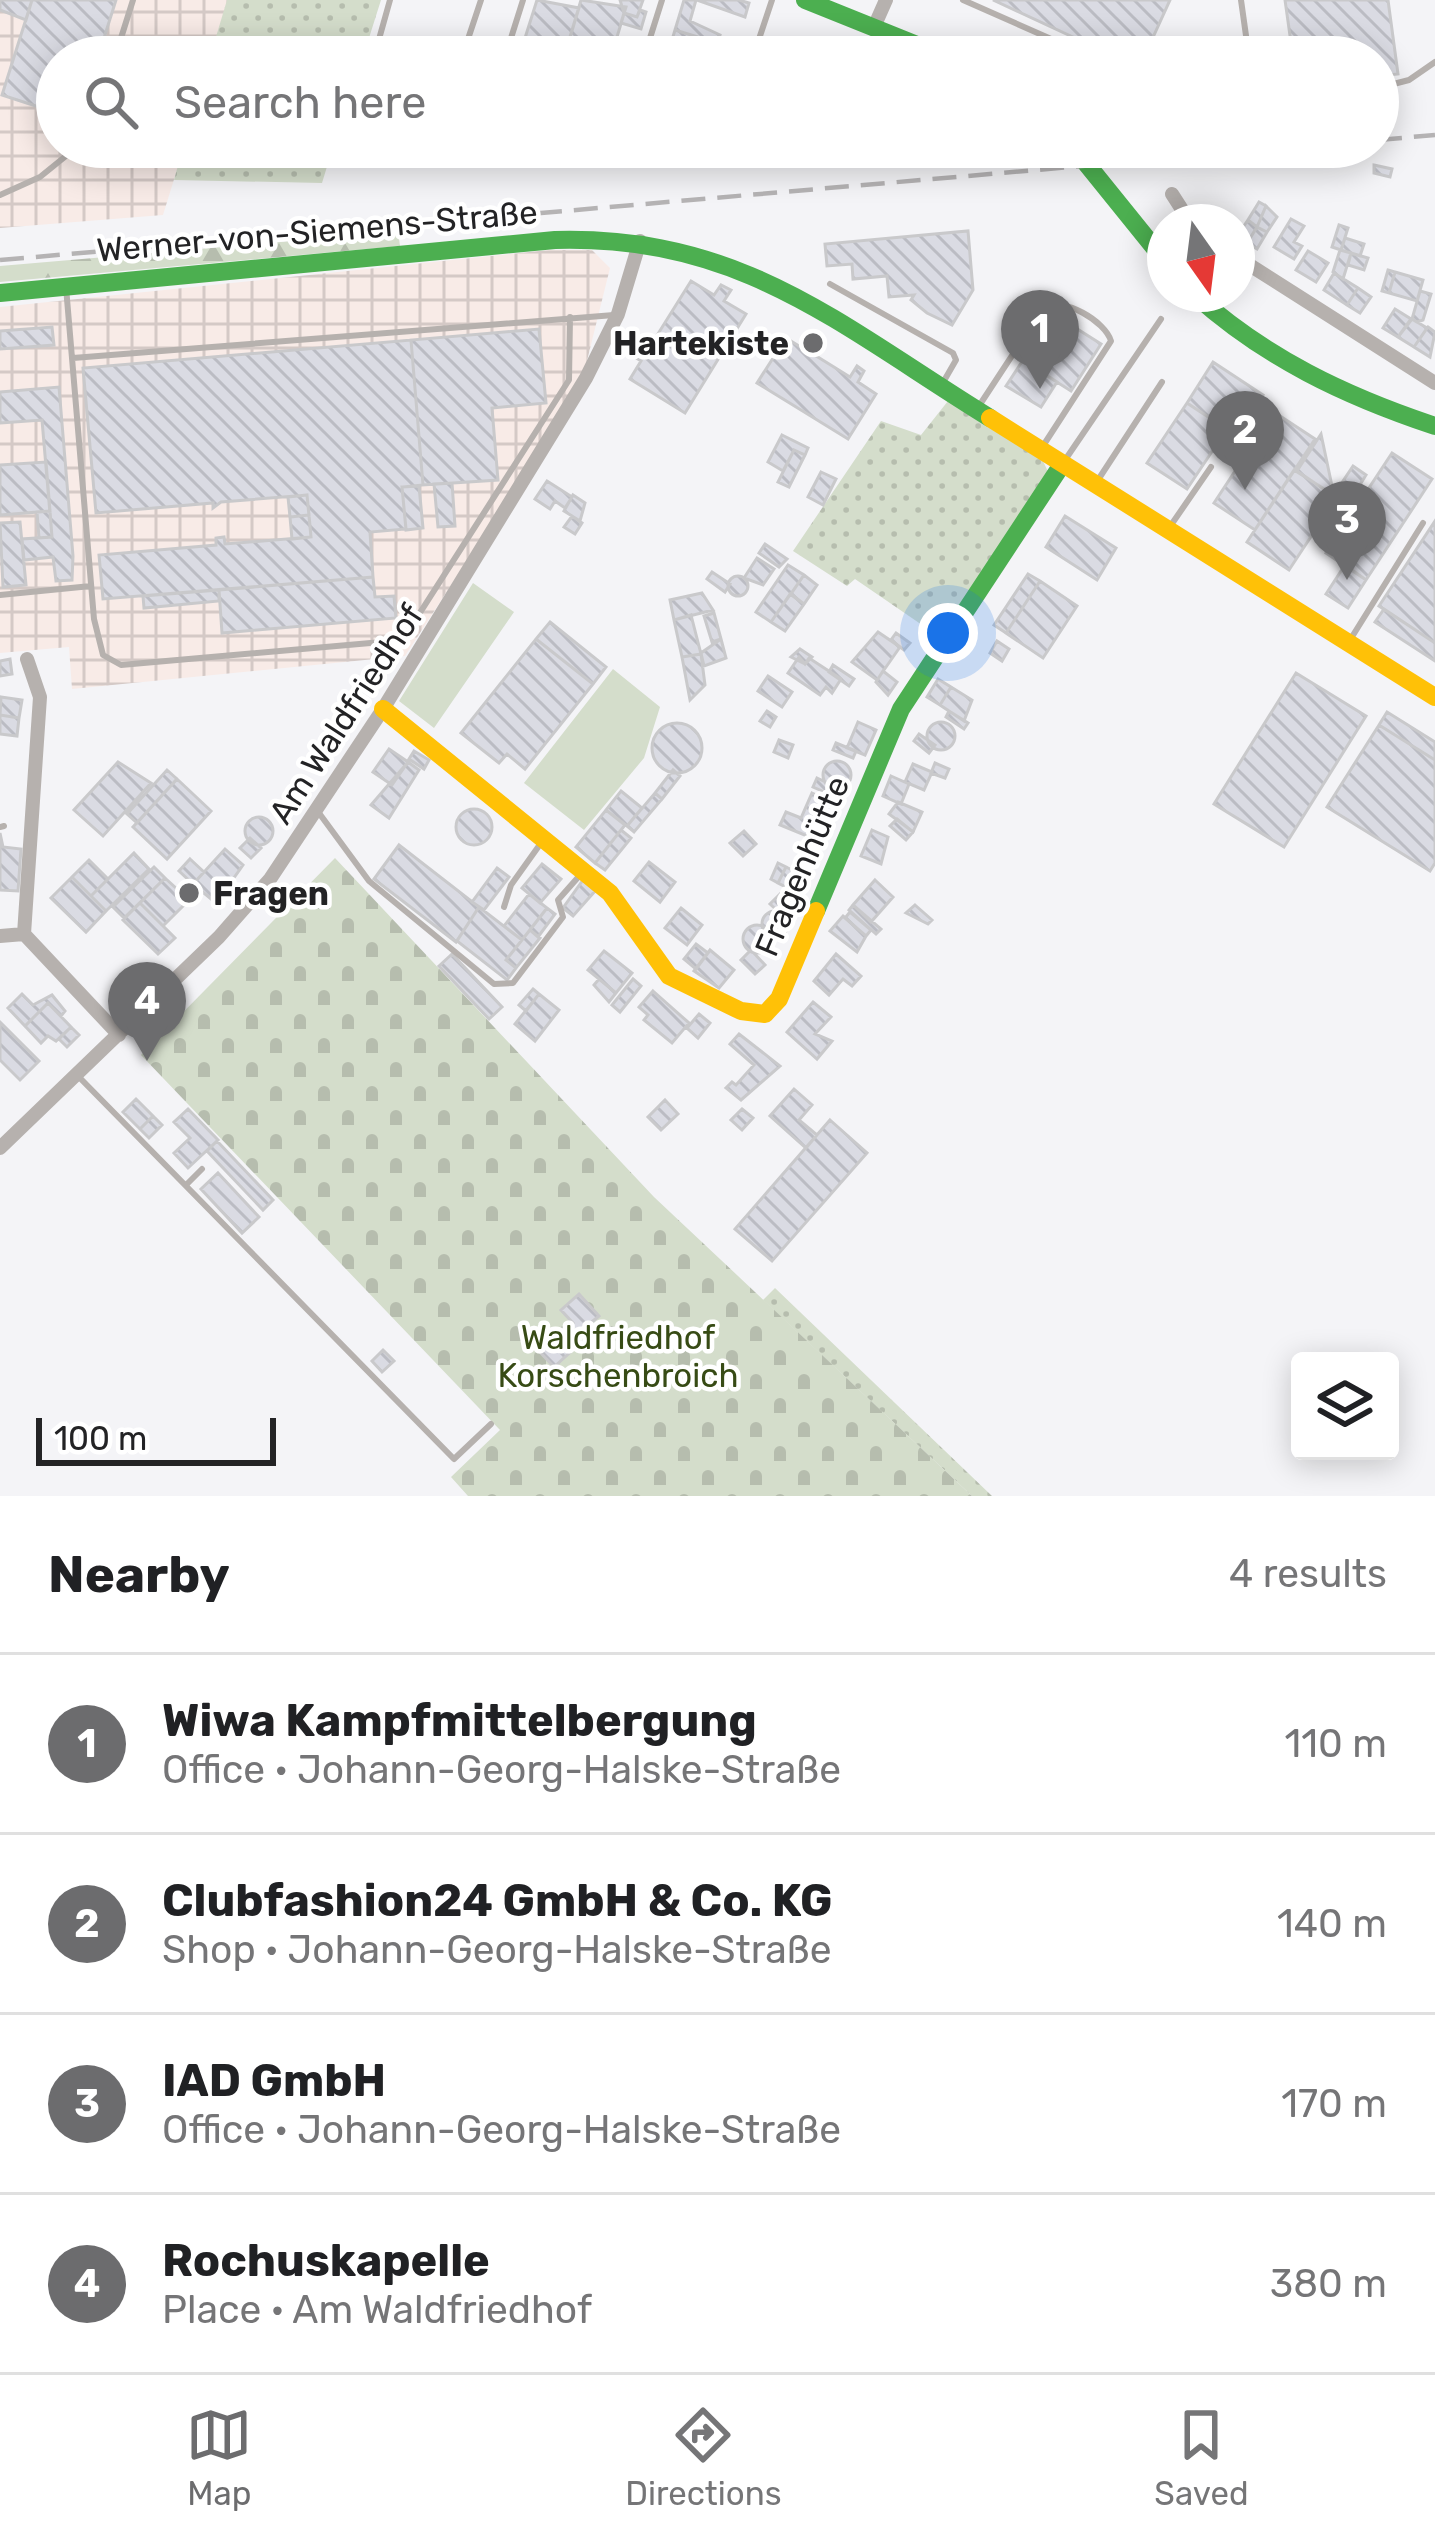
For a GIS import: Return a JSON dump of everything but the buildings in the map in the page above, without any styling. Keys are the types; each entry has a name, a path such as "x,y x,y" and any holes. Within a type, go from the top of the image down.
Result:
{"street":[{"path":"805,0 898,36"},
{"path":"874,26 886,0"},
{"path":"1090,168 1147,239"},
{"path":"1172,194 1178,204"},
{"name":"Werner-von-Siemens-Straße","path":"0,292 555,239 640,241 713,255 751,271 1435,697"},
{"name":"Am Waldfriedhof","path":"0,1148 231,924 317,811 586,378 618,314 640,241"},
{"path":"1255,268 1435,383"},
{"path":"1215,312 1293,369 1435,426"},
{"name":"Fragenhütte","path":"383,709 596,881 676,981 747,1013 765,1014 773,1008 901,709 1061,466"},
{"path":"27,659 40,697 24,934 119,1035"},
{"path":"0,936 24,934"}],"lane":[{"path":"122,36 133,0"},
{"path":"380,36 390,0"},
{"path":"469,36 481,0"},
{"path":"512,36 524,0"},
{"path":"651,36 662,0"},
{"path":"759,36 772,0"},
{"path":"963,0 1044,36"},
{"path":"1241,0 1246,36"},
{"path":"1399,83 1435,62"},
{"path":"0,195 51,168"},
{"path":"66,284 100,649 107,660 121,665 402,636 417,622 569,380 570,317"},
{"path":"830,284 953,352 956,360 939,388"},
{"path":"975,412 1046,306 1060,302 1093,322 1109,333 1111,344 1039,452"},
{"path":"73,358 618,314"},
{"name":"Fragenhütte","path":"1061,466 1161,319"},
{"path":"1094,486 1162,382"},
{"path":"1167,531 1211,466"},
{"path":"1348,643 1424,524"},
{"path":"0,595 91,586"},
{"path":"317,811 369,881 494,984 513,983 563,917 558,900 596,881"},
{"path":"504,907 511,885 544,839"},
{"path":"77,1075 454,1460 491,1424"},
{"path":"186,1185 202,1169"}],"shaded area":[{"path":"0,0 230,0 219,36 36,36 36,168 178,168 163,215 0,228"},
{"path":"549,250 592,250 610,268 581,385 405,656 72,689 69,647 0,653 0,307"}],"green space":[{"path":"227,0 381,0 370,36 216,36"},
{"path":"177,168 327,168 322,183 174,180"},
{"path":"398,232 400,246 0,282 0,266"},
{"path":"948,401 1043,461 1050,476 941,638 855,579 847,586 793,551 881,421 921,435"},
{"path":"473,583 514,612 434,728 399,701"},
{"path":"613,669 660,707 644,758 584,830 524,783"},
{"name":"Waldfriedhof Korschenbroich","path":"335,858 654,1197 972,1496 468,1496 451,1477 500,1430 141,1055"},
{"path":"775,1288 992,1496 972,1496 763,1300"}],"railway":[{"path":"1399,138 1435,135"},
{"path":"0,260 1059,168"}],"traffic: fast":[{"path":"805,0 895,36"},
{"path":"1090,168 1147,239"},
{"path":"0,293 555,240 621,242 681,253 786,292 990,418"},
{"path":"1215,312 1307,373 1435,426"},
{"path":"816,911 901,709 1061,466"}],"traffic: slow":[{"path":"990,418 1435,697"},
{"path":"383,709 610,893 669,976 741,1011 765,1014 779,999 816,911"}],"place":[{"name":"Hartekiste","path":"813,343"},
{"name":"Wiwa Kampfmittelbergung","path":"1040,389"},
{"name":"Clubfashion24 GmbH & Co. KG","path":"1245,490"},
{"name":"IAD GmbH","path":"1347,580"},
{"name":"Fragen","path":"189,893"},
{"name":"Rochuskapelle","path":"147,1061"}]}
